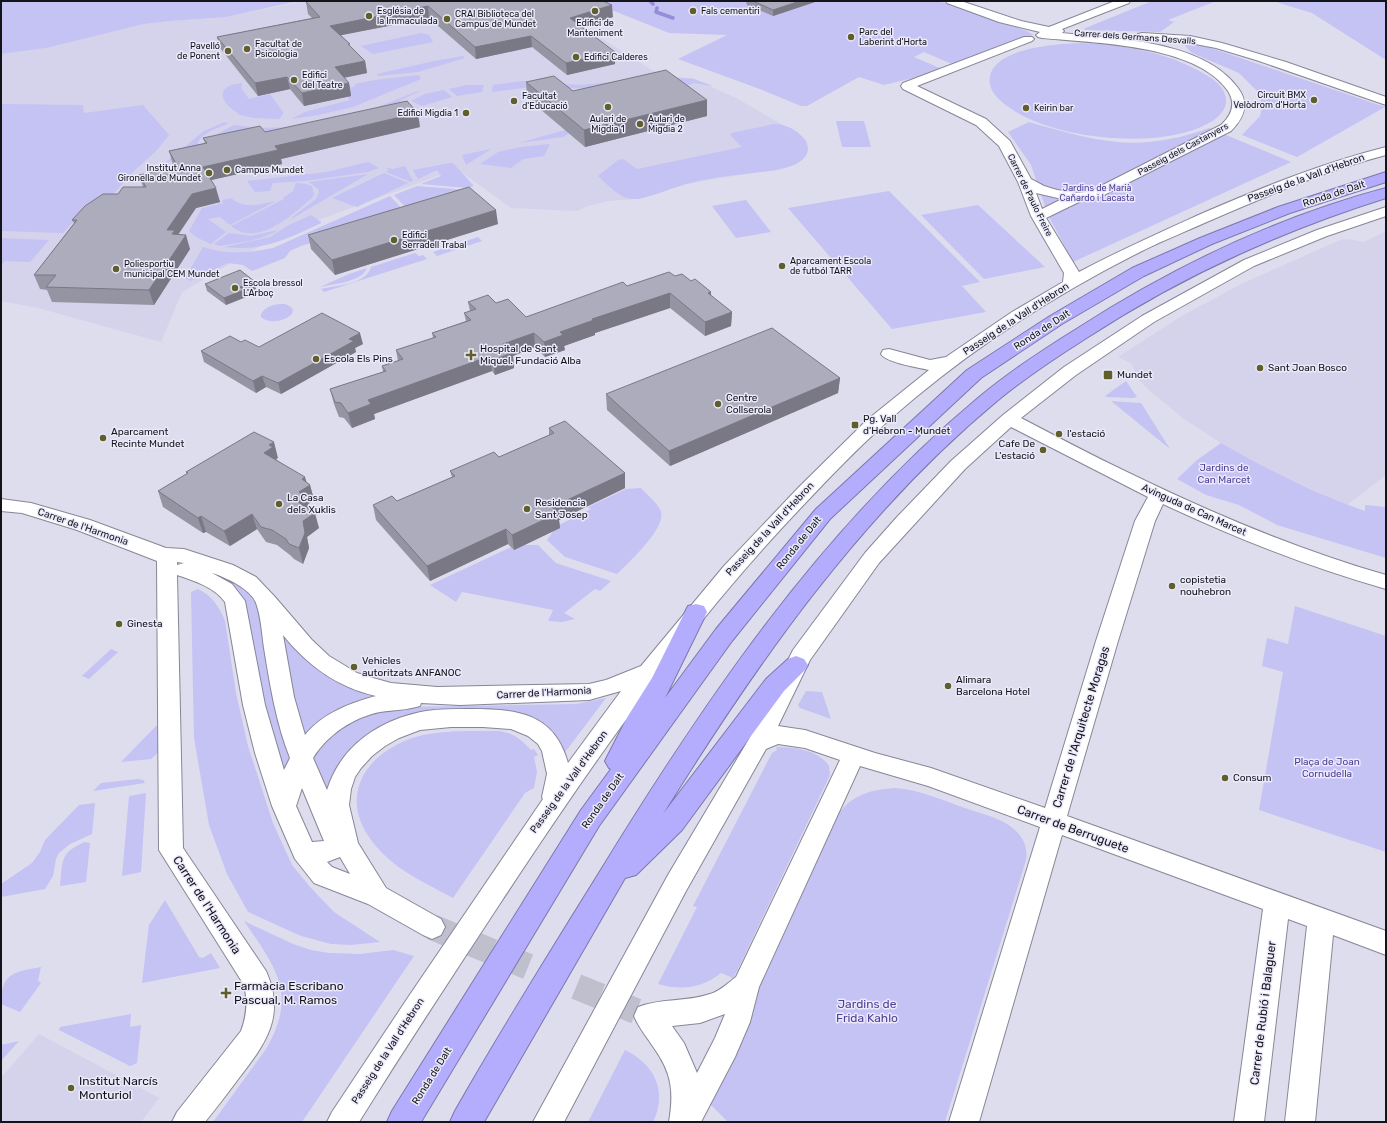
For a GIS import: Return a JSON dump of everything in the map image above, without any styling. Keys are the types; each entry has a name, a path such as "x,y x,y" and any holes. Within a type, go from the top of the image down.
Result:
{"highway":[{"path":"1278,212 1347,179 1386,166"},
{"name":"Ronda de Dalt","path":"403,1122 590,818 724,635 823,514 974,374 1056,320 1138,272 1206,241 1278,212 1386,177"},
{"name":"Ronda de Dalt","path":"466,1122 504,1054 640,828 698,737 784,615 860,523 922,458 981,405 1030,366 1107,316 1167,281 1274,231 1317,215 1386,193"},
{"path":"590,818 637,724 662,681 696,612"},
{"path":"604,889 673,822 775,685 796,665"}],"street":[{"name":"Carrer dels Germans Desvalls","path":"951,1 1045,33 1184,39 1216,44 1386,101"},
{"path":"1045,33 1125,1"},
{"name":"Passeig dels Castanyers","path":"1038,216 1079,197 1095,194 1226,128 1235,120 1238,112 1238,97 1223,77 1206,67 1174,53 1115,41 1045,33"},
{"path":"1174,53 1172,46 1184,39"},
{"name":"Carrer de Paulo Freire","path":"1028,40 907,86 982,122 1005,144 1025,182 1038,216 1072,273 1070,284"},
{"name":"Passeig de la Vall d'Hebron","path":"342,1122 409,1018 552,803 650,671 720,583 818,478 908,394 951,361 1022,313 1070,284 1132,250 1260,193 1332,167 1386,151"},
{"name":"Passeig dels Castanyers","path":"1025,182 1039,191 1057,195 1079,197"},
{"path":"548,1122 677,883 758,743 796,665 881,548 958,465 1009,419 1070,371 1148,319 1248,263 1322,233 1386,211"},
{"path":"908,394 914,378 904,366 889,354 910,361 930,365 951,361"},
{"name":"Avinguda de Can Marcet","path":"1009,419 1158,495 1206,517 1297,554 1386,582"},
{"name":"Carrer de l'Arquitecte Moragas","path":"964,1122 1140,536 1145,521 1158,495"},
{"name":"Carrer de l'Harmonia","path":"1,505 24,507 83,525 165,559 218,583 226,589 235,601 254,705 269,761 284,806 304,852 323,874 377,896 398,910 432,927"},
{"name":"Carrer de l'Harmonia","path":"165,559 184,556 238,575 259,590 311,652 329,668 340,674 371,686 434,696"},
{"name":"Carrer de l'Harmonia","path":"165,559 169,644 171,850 256,980 261,995 262,1008 251,1040 187,1122"},
{"name":"Carrer de l'Harmonia","path":"266,600 282,697 296,744 311,784 333,834 346,844"},
{"name":"Carrer de l'Harmonia","path":"284,806 302,757 315,739 324,730 349,714 380,704 434,696 589,692 610,687 650,671"},
{"name":"Carrer de l'Harmonia","path":"377,896 346,844 337,806 338,794 348,769 356,758 379,738 392,731 420,721 434,718 491,718 520,722 533,728 544,736 551,745 556,756 559,774 552,803"},
{"name":"Carrer de Berruguete","path":"758,743 770,736 778,735 805,739 931,777 1386,943"},
{"path":"684,1122 708,1082 737,1020 746,986 854,755"},
{"path":"304,852 317,854 346,844"},
{"name":"Carrer de Rubió i Balaguer","path":"1249,1122 1277,903"},
{"path":"1300,1122 1321,920"},
{"path":"684,1122 687,1107 687,1089 684,1072 677,1056 648,1016 700,1011 714,1007 736,994 746,986"}],"shaded area":[{"name":"Campus Mundet","path":"304,1 543,1 650,69 668,77 692,78 738,99 802,136 807,141 808,148 806,155 796,164 783,168 685,184 636,199 609,201 588,206 577,211 511,208 457,169 281,234 182,292 161,342 38,308 1,301 1,54 46,48 144,24 226,17"},
{"name":"Sant Joan Bosco","path":"1386,231 1386,475 1347,505 1280,475 1221,443 1184,419 1151,392 1139,380 1131,363 1118,357 1180,317 1241,284 1340,240 1348,239 1364,242"},
{"name":"Institut Narcís Monturiol","path":"39,1034 159,1098 141,1122 1,1122 1,1078"}],"green space":[{"path":"1,1 298,1 226,17 144,24 46,48 1,54"},
{"name":"Parc del Laberint d'Horta","path":"589,1 930,1 947,3 1027,31 1033,35 954,65 924,52 914,57 942,69 884,85 859,77 807,106 801,106 678,59 727,35 669,33"},
{"path":"1152,1 1216,1 1168,20 1174,22 1160,32 1083,29"},
{"path":"1273,1 1386,1 1386,60 1312,13"},
{"path":"421,33 429,35 433,42 373,54 361,46"},
{"path":"1081,43 1146,51 1192,67 1210,77 1220,86 1225,93 1225,107 1214,120 1193,130 1172,135 1148,138 1121,139 1067,131 1042,124 1020,114 996,97 990,84 990,76 995,66 1004,59 1015,53 1029,49 1058,44"},
{"name":"Circuit BMX Velòdrom d'Horta","path":"1188,44 1208,47 1385,107 1297,157 1242,135 1260,116 1262,108 1260,104 1261,97 1239,73 1192,53 1185,46"},
{"path":"463,56 465,58 418,72 378,76 377,74 434,61"},
{"path":"419,75 421,79 353,107 318,115 291,119 305,112 350,100 347,97 349,88 356,86 354,84"},
{"path":"669,77 694,79 713,86 694,83 673,91"},
{"path":"638,79 598,89 530,87 492,92 493,85 523,81 581,85"},
{"path":"242,83 241,88 249,99 270,94 283,112 279,119 254,118 237,114 238,113 227,105 223,97 225,90 230,85"},
{"path":"466,85 484,85 482,92 457,96 449,89"},
{"path":"444,90 452,97 422,106 411,101 425,94"},
{"path":"420,91 399,101 412,108 205,145 213,136 234,125 257,128 298,127 365,112"},
{"path":"1,104 83,105 84,113 143,105 169,135 157,150 134,171 114,193 79,215 63,233 1,231"},
{"path":"836,121 864,121 871,147 842,147"},
{"path":"225,122 228,124 208,132 200,139 196,149 167,163 146,181 144,180 204,131"},
{"name":"Jardins de Marià Cañardo i Lacasta","path":"1029,122 1089,138 1134,143 1172,139 1209,128 1291,162 1073,262 1048,215 1031,165 1008,132"},
{"path":"774,124 782,125 797,132 807,144 808,151 804,158 796,164 771,171 698,181 636,199 631,199 620,195 598,176 618,160 623,159 637,169 742,147 730,135 732,133"},
{"path":"583,125 563,137 519,143"},
{"path":"550,144 544,156 523,159 511,168 480,164 498,152 520,147"},
{"path":"491,149 466,165 462,155"},
{"path":"368,162 379,168 368,172 305,181 273,183 270,191 255,192 247,181 327,172"},
{"path":"453,163 474,186 468,188 421,184 441,176 437,170 418,179 413,170"},
{"path":"405,166 413,181 411,182 386,172 389,170 386,168 393,169"},
{"path":"384,173 408,183 357,207 332,198"},
{"path":"368,174 291,218 316,199 319,192 318,189 309,182"},
{"path":"296,183 312,186 314,195 294,213 274,227 252,233 241,232 231,226 284,199 283,198 293,191"},
{"path":"417,186 467,190 411,213 394,195"},
{"path":"889,191 980,282 962,286 986,312 892,329 788,208"},
{"path":"390,196 407,214 301,246 290,251 285,258 252,271 243,265 228,263 190,281 185,278 203,247 212,250 229,252 256,251 273,248"},
{"path":"231,198 236,202 247,205 258,205 276,201 230,225 220,217 208,219 226,232 211,244 198,238 189,231 202,208 223,203 222,200"},
{"path":"746,200 771,232 736,238 712,206"},
{"path":"978,205 1045,267 984,279 921,215"},
{"path":"311,215 321,223 285,239 250,248 224,247 270,237 287,226"},
{"path":"278,230 264,237 250,241 220,246 214,244 229,233 251,236"},
{"path":"478,237 482,241 437,256 433,252"},
{"path":"1,238 49,240 30,262 5,261 1,265"},
{"path":"415,253 419,256 423,255 427,259 324,292 321,289 357,281 368,273 371,267"},
{"path":"367,268 364,273 353,279 320,287 349,274"},
{"path":"285,304 291,307 293,311 291,315 286,318 273,321 261,317 263,311 268,307"},
{"path":"1126,381 1137,397 1105,396"},
{"path":"1111,401 1141,403 1170,449"},
{"name":"Jardins de Can Marcet","path":"1221,443 1292,480 1346,504 1365,511 1365,505 1386,507 1386,558 1277,525 1239,505 1206,495 1177,479 1197,460"},
{"path":"641,488 657,505 661,512 661,519 658,527 645,545 617,574 565,557 547,540 557,526 591,509 588,507 626,489"},
{"path":"524,545 538,545 556,563 611,581 600,591 595,589 564,613 575,619 562,622 548,621 553,610 462,592 456,602 430,585 511,547 514,550"},
{"path":"209,569 237,579 261,605 293,753 283,782 248,635"},
{"path":"198,589 214,602 225,621 236,693 248,746 273,823 292,865 334,912 380,942 351,945 331,944 301,936 248,912 227,874 209,825 194,738 191,592"},
{"name":"Plaça de Joan Cornudella","path":"1295,606 1386,636 1386,852 1259,810 1283,672 1262,666 1267,638 1288,644"},
{"path":"278,623 313,662 396,696 303,741"},
{"path":"111,649 118,652 89,679 82,676"},
{"path":"806,691 822,692 831,719 800,708 798,705"},
{"path":"606,698 563,755 539,725 394,724 331,798 311,756 324,739 358,716 400,707 576,704"},
{"path":"159,723 159,752 151,759 121,762"},
{"path":"499,731 516,737 531,750 534,749 538,755 534,757 537,772 534,788 525,793 453,898 403,870 380,851 363,827 358,814 357,800 359,786 366,771 377,758 406,740 441,732"},
{"path":"776,747 806,750 819,756 829,766 830,775 738,969 733,978 721,973 707,982 691,987 683,988 658,984 697,907 693,906 772,753 777,750"},
{"path":"138,779 143,780 145,783 93,791 101,783"},
{"name":"Jardins de Frida Kahlo","path":"895,788 922,793 998,819 1018,833 1026,848 1026,860 945,1122 728,1122 708,1102 832,824 844,807 858,797 866,793"},
{"path":"146,793 141,872 122,876 129,796"},
{"path":"95,803 92,834 70,844 59,853 56,859 53,876 45,889 1,897 1,884 32,863 40,852 45,840 79,805"},
{"path":"85,842 90,843 86,882 60,886 62,864 66,854"},
{"path":"165,900 199,957 203,958 211,953 220,968 142,983 149,925"},
{"path":"244,921 293,944 311,950 329,953 360,954 393,950 414,956 302,1122 213,1122 266,1049 276,1030 281,1012 282,997 279,982 265,953"},
{"path":"41,967 38,981 41,983 20,1012 1,1004 3,986 11,976 16,973"},
{"path":"131,1014 130,1027 141,1025 137,1063 130,1066 59,1030 60,1027"},
{"path":"19,1041 1,1061 1,1045"},
{"path":"625,1050 644,1063 656,1080 659,1100 653,1122 588,1122"}],"building":[{"path":"603,1 612,5 570,18 615,52 566,63 531,36 475,47 428,6 330,26 350,44 348,44 365,61 335,67 349,83 302,93 287,77 255,83 217,37 320,17 306,2"},
{"path":"753,1 800,1 773,10"},
{"path":"666,70 707,100 584,130 526,82 554,76 573,91"},
{"path":"407,101 418,113 275,146 278,150 203,167 216,188 192,194 167,230 175,230 172,234 186,235 149,290 46,287 56,275 34,275 77,220 72,220 85,206 103,194 118,194 123,187 146,187 139,175 178,167 169,151 207,143 203,138 260,126 265,132"},
{"path":"469,187 496,210 332,260 308,235"},
{"path":"240,270 254,281 240,287 244,290 224,298 205,284"},
{"path":"669,272 675,276 682,274 691,281 695,279 711,292 708,293 732,312 705,322 670,293 592,319 594,320 560,332 563,335 544,342 534,333 503,344 512,353 493,360 490,356 368,400 371,404 348,413 341,403 335,402 330,389 386,371 382,366 403,359 396,350 436,337 432,333 471,320 464,313 476,309 468,302 488,295 496,303 508,299 526,317 623,282 627,286"},
{"path":"322,313 360,333 349,339 354,341 278,383 262,376 253,381 201,351 230,336 241,342 245,340 259,347"},
{"name":"Centre Collserola","path":"772,328 840,378 669,451 606,394"},
{"path":"565,421 625,473 552,507 558,513 512,535 506,529 427,566 373,505 392,496 397,501 455,476 450,471 494,452 499,457 554,433 549,428"},
{"name":"La Casa dels Xuklis","path":"254,432 274,442 269,445 273,447 264,453 305,477 302,479 310,485 299,492 306,497 298,502 315,513 303,521 305,533 299,548 289,544 286,539 272,530 261,527 252,514 224,531 201,516 198,518 158,491 188,473 186,472"}],"waterway":[{"path":"650,1 653,4"},
{"path":"657,8 656,12 673,18"}],"tunnel":[{"path":"432,927 648,1016"}],"place":[{"name":"Edifici de Manteniment","path":"595,11"},
{"name":"Fals cementiri","path":"693,11"},
{"name":"Església de la Immaculada","path":"369,16"},
{"name":"CRAI Biblioteca del Campus de Mundet","path":"447,19"},
{"name":"Parc del Laberint d'Horta","path":"851,37"},
{"name":"Facultat de Psicologia","path":"247,49"},
{"name":"Pavelló de Ponent","path":"228,51"},
{"name":"Edifici Calderes","path":"576,57"},
{"name":"Edifici del Teatre","path":"294,80"},
{"name":"Circuit BMX Velòdrom d'Horta","path":"1314,100"},
{"name":"Facultat d'Educació","path":"514,101"},
{"name":"Aulari de Migdia 1","path":"608,107"},
{"name":"Keirin bar","path":"1026,108"},
{"name":"Edifici Migdia 1","path":"466,113"},
{"name":"Aulari de Migdia 2","path":"640,124"},
{"name":"Campus Mundet","path":"227,170"},
{"name":"Institut Anna Gironella de Mundet","path":"209,173"},
{"name":"Edifici Serradell Trabal","path":"394,240"},
{"name":"Aparcament Escola de futból TARR","path":"782,266"},
{"name":"Poliesportiu municipal CEM Mundet","path":"116,269"},
{"name":"Escola bressol L'Arboç","path":"235,288"},
{"name":"Hospital de Sant Miquel. Fundació Alba","path":"471,355"},
{"name":"Escola Els Pins","path":"316,359"},
{"name":"Sant Joan Bosco","path":"1260,368"},
{"name":"Mundet","path":"1108,375"},
{"name":"Centre Collserola","path":"718,404"},
{"name":"Pg. Vall d'Hebron - Mundet","path":"855,425"},
{"name":"l'estació","path":"1059,434"},
{"name":"Aparcament Recinte Mundet","path":"103,438"},
{"name":"Cafe De L'estació","path":"1043,450"},
{"name":"La Casa dels Xuklis","path":"279,504"},
{"name":"Residencia Sant Josep","path":"527,509"},
{"name":"copistetia nouhebron","path":"1172,586"},
{"name":"Ginesta","path":"119,624"},
{"name":"Vehicles autoritzats ANFANOC","path":"354,667"},
{"name":"Alimara Barcelona Hotel","path":"948,686"},
{"name":"Consum","path":"1225,778"},
{"name":"Farmàcia Escribano Pascual, M. Ramos","path":"226,993"},
{"name":"Institut Narcís Monturiol","path":"71,1088"}]}
